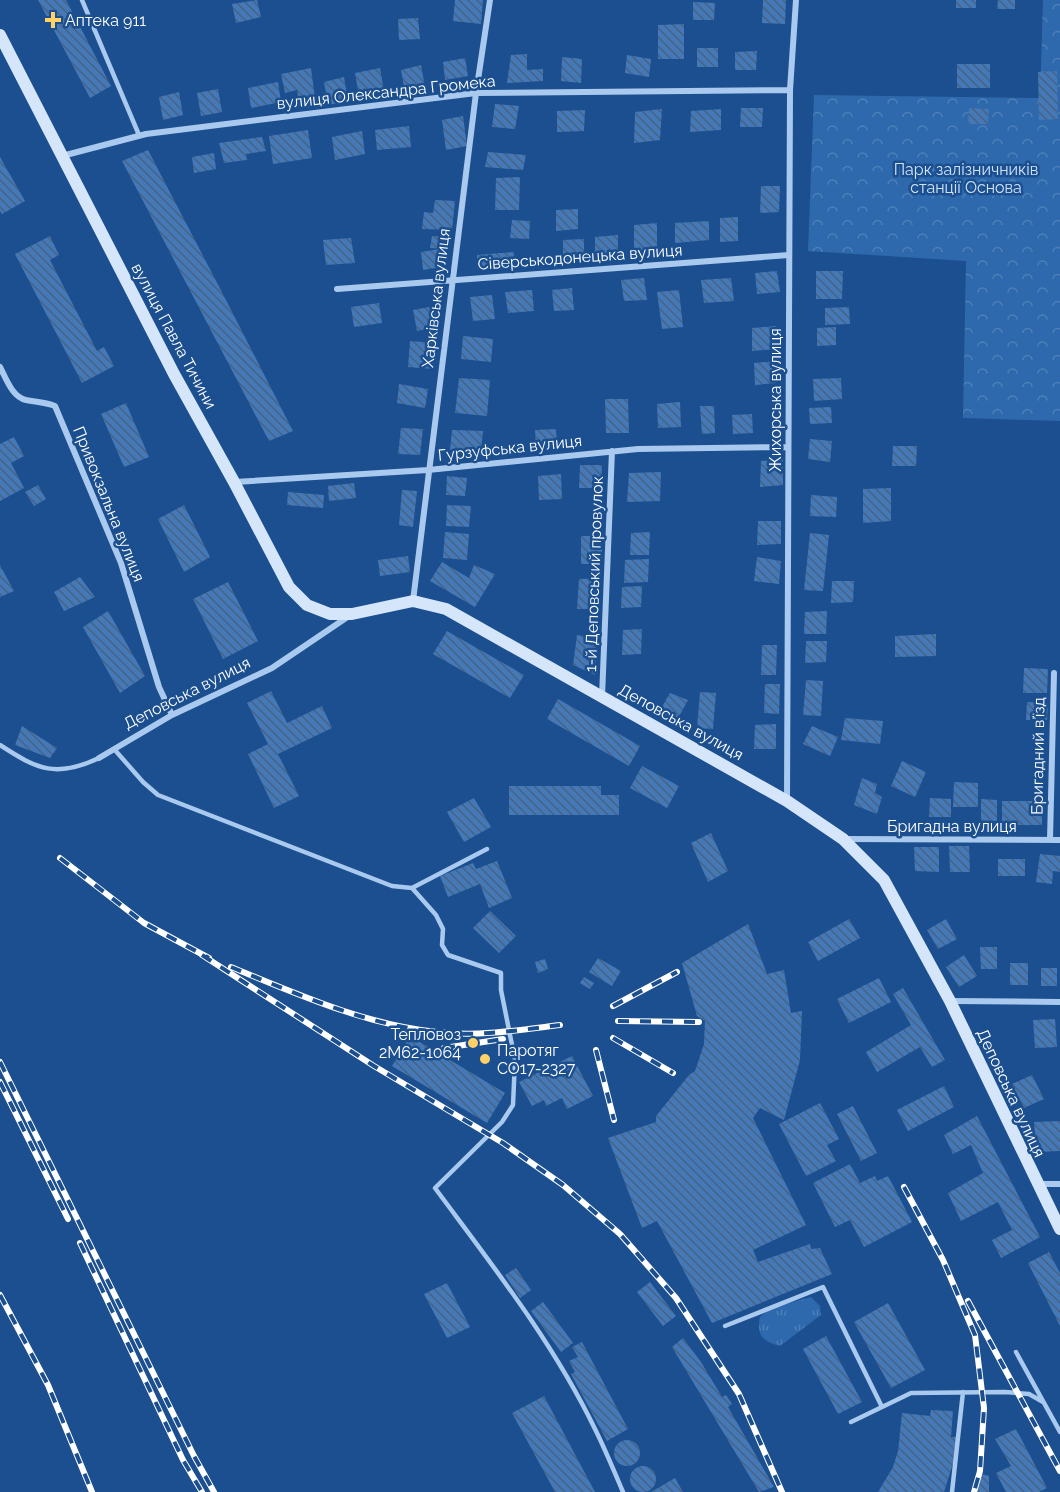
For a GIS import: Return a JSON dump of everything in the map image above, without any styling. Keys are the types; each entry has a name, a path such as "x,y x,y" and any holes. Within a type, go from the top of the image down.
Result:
{"main road":[{"name":"вулиця Павла Тичини","path":"0,35 174,374 289,586 307,605 330,614 352,614"},
{"name":"Деповська вулиця","path":"352,614 413,601 446,609 787,801 843,839 884,880 950,1002 1036,1184 1060,1229"}],"street":[{"name":"Харківська вулиця","path":"413,601 476,93 490,0"},
{"name":"Жихорська вулиця","path":"787,801 790,90 796,0"},
{"name":"вулиця Олександра Громека","path":"61,156 139,135 476,93 790,90"},
{"name":"Сіверськодонецька вулиця","path":"337,289 789,255"},
{"name":"Привокзальна вулиця","path":"0,367 15,394 24,400 43,401 55,406 121,563 159,687 172,716"},
{"name":"Гурзуфська вулиця","path":"234,482 428,470 612,451 788,447"},
{"name":"1-й Деповський провулок","path":"602,697 612,451"},
{"name":"Деповська вулиця","path":"99,758 172,716 272,668 352,614"},
{"name":"Бригадний в’їзд","path":"1050,840 1054,673"},
{"name":"Бригадна вулиця","path":"843,839 1060,840"},
{"path":"950,1002 1060,1002"},
{"path":"1036,1184 1060,1184"}],"lane":[{"path":"82,0 139,135"},
{"path":"0,745 21,759 52,770 75,769 99,758"},
{"path":"114,749 143,782 158,795 403,889 412,888 488,849"},
{"path":"412,888 436,915 443,929 442,945 448,955 501,973 501,990 515,1060 513,1105 502,1122 435,1188 500,1276 564,1372 595,1428 623,1492"},
{"path":"725,1326 823,1287 882,1407"},
{"path":"1016,1352 1060,1432"},
{"path":"952,1492 963,1392"},
{"path":"851,1422 910,1393 1029,1394 1044,1402"}],"green space":[{"name":"Парк залізничників станції Основа","path":"1043,0 1060,0 1060,421 963,418 966,261 808,251 814,95 1040,98"},
{"path":"811,1297 820,1306 821,1315 780,1346 762,1337 759,1329 760,1317 771,1308"}],"building":[{"path":"38,0 66,0 111,86 90,98"},
{"path":"257,0 261,17 236,23 232,4"},
{"path":"455,0 483,0 481,24 453,21"},
{"path":"763,0 786,0 785,24 762,23"},
{"path":"956,0 976,0 976,8 956,8"},
{"path":"998,0 1015,0 1015,9 997,9"},
{"path":"693,2 715,3 714,20 693,20"},
{"path":"418,18 420,39 399,40 398,19"},
{"path":"684,24 684,59 658,59 658,25"},
{"path":"697,48 718,48 718,67 697,67"},
{"path":"757,51 756,70 735,70 735,52"},
{"path":"527,54 527,70 543,69 543,81 507,83 511,55"},
{"path":"627,55 651,59 649,77 625,73"},
{"path":"562,57 582,59 581,83 561,81"},
{"path":"465,58 468,76 445,80 443,62"},
{"path":"957,64 990,64 990,88 957,88"},
{"path":"421,65 425,87 405,92 401,70"},
{"path":"311,68 316,106 300,109 297,90 285,93 281,74"},
{"path":"380,68 384,91 359,96 355,73"},
{"path":"1057,71 1058,119 1039,120 1038,72"},
{"path":"344,77 348,101 328,105 324,82"},
{"path":"278,82 281,102 251,108 248,88"},
{"path":"218,89 222,112 201,116 197,93"},
{"path":"179,92 183,115 163,120 159,97"},
{"path":"495,104 519,106 515,129 492,127"},
{"path":"741,108 763,108 762,127 740,127"},
{"path":"969,108 989,109 988,124 968,124"},
{"path":"662,109 660,140 634,143 635,112"},
{"path":"721,109 721,130 690,132 691,111"},
{"path":"585,110 584,131 557,132 557,111"},
{"path":"463,116 467,146 446,150 442,120"},
{"path":"409,126 411,147 377,150 375,130"},
{"path":"308,130 312,158 273,164 269,136"},
{"path":"362,131 365,154 335,160 332,137"},
{"path":"262,137 266,151 246,154 247,160 224,163 219,143"},
{"path":"148,150 293,431 269,441 122,161"},
{"path":"488,152 526,155 523,170 485,167"},
{"path":"214,153 216,169 194,173 192,157"},
{"path":"0,157 25,201 2,214 0,211"},
{"path":"520,177 519,210 495,210 496,178"},
{"path":"761,186 780,186 779,212 760,213"},
{"path":"435,200 455,201 452,230 422,229 424,212 433,213"},
{"path":"578,209 578,229 556,231 556,210"},
{"path":"738,217 738,241 720,242 720,218"},
{"path":"512,220 530,221 529,239 510,238"},
{"path":"709,221 709,240 675,243 675,223"},
{"path":"657,223 657,255 634,257 634,225"},
{"path":"618,235 618,255 595,256 595,237"},
{"path":"50,236 59,255 50,260 97,351 104,347 114,366 82,383 15,254"},
{"path":"432,236 451,237 449,249 430,248"},
{"path":"351,238 355,263 326,265 323,240"},
{"path":"584,239 584,263 563,264 563,240"},
{"path":"440,249 442,267 423,270 421,252"},
{"path":"514,252 513,265 477,269 477,255"},
{"path":"777,271 780,292 757,294 755,273"},
{"path":"816,271 843,271 842,299 816,299"},
{"path":"644,278 647,300 624,301 621,280"},
{"path":"731,278 734,301 704,303 701,280"},
{"path":"572,288 574,310 554,311 552,290"},
{"path":"532,290 534,311 508,313 505,292"},
{"path":"679,290 683,327 662,329 657,292"},
{"path":"492,295 495,319 473,321 470,297"},
{"path":"379,303 382,323 354,327 351,307"},
{"path":"435,306 438,327 417,331 413,310"},
{"path":"849,307 850,324 825,325 825,308"},
{"path":"776,326 777,349 752,351 752,328"},
{"path":"836,327 836,345 817,346 817,328"},
{"path":"463,336 493,339 491,362 461,359"},
{"path":"410,341 435,343 433,369 408,367"},
{"path":"775,361 776,383 755,385 754,363"},
{"path":"459,378 490,380 487,416 455,413"},
{"path":"841,378 842,399 814,401 813,379"},
{"path":"399,384 428,389 425,408 397,403"},
{"path":"605,399 628,399 629,433 606,433"},
{"path":"680,402 681,427 658,428 657,404"},
{"path":"126,403 149,457 124,467 101,414"},
{"path":"700,406 714,406 715,433 702,434"},
{"path":"831,407 832,423 810,424 809,408"},
{"path":"752,414 753,433 733,434 732,415"},
{"path":"401,428 423,429 420,455 398,454"},
{"path":"556,429 557,447 536,448 535,430"},
{"path":"452,430 483,431 481,451 450,450"},
{"path":"14,437 24,456 11,463 24,488 0,501 0,444"},
{"path":"810,439 832,441 830,462 808,459"},
{"path":"893,446 917,446 916,466 892,466"},
{"path":"783,459 783,485 760,487 761,461"},
{"path":"580,465 602,465 601,488 579,488"},
{"path":"661,472 660,501 627,502 629,473"},
{"path":"561,474 562,499 539,500 538,476"},
{"path":"447,476 467,478 465,496 446,495"},
{"path":"354,483 356,498 329,501 328,486"},
{"path":"38,485 46,499 34,506 25,492"},
{"path":"891,488 891,521 863,523 863,489"},
{"path":"402,490 417,491 413,527 399,525"},
{"path":"288,492 324,495 323,508 287,505"},
{"path":"811,495 837,497 836,517 810,516"},
{"path":"184,505 210,557 184,572 158,519"},
{"path":"447,505 471,506 469,527 446,526"},
{"path":"758,521 781,521 781,544 757,545"},
{"path":"445,532 469,534 467,560 443,558"},
{"path":"650,532 649,555 630,555 631,533"},
{"path":"810,533 829,535 823,591 804,590"},
{"path":"581,536 602,536 602,564 581,564"},
{"path":"408,556 410,572 380,576 378,560"},
{"path":"757,557 781,561 779,584 754,581"},
{"path":"649,559 648,582 624,583 625,560"},
{"path":"442,562 469,578 474,565 495,574 475,607 430,581"},
{"path":"0,565 14,591 0,597"},
{"path":"80,577 95,597 64,611 54,592"},
{"path":"600,578 598,609 577,609 579,579"},
{"path":"832,581 854,581 853,602 831,603"},
{"path":"228,582 258,641 223,659 193,599"},
{"path":"642,586 641,607 621,608 622,587"},
{"path":"108,611 145,676 120,693 83,627"},
{"path":"827,611 826,634 804,634 805,612"},
{"path":"642,629 641,654 622,655 623,630"},
{"path":"447,631 524,675 510,698 433,654"},
{"path":"936,634 936,656 895,657 895,636"},
{"path":"577,635 596,638 595,675 573,665"},
{"path":"806,641 827,641 826,662 805,663"},
{"path":"762,645 777,645 776,675 761,675"},
{"path":"1024,668 1048,669 1047,693 1023,693"},
{"path":"806,680 823,681 821,716 803,715"},
{"path":"765,684 780,684 779,714 764,713"},
{"path":"271,691 287,723 322,706 332,728 278,754 299,796 274,808 248,754 268,744 247,703"},
{"path":"700,692 716,693 713,729 697,728"},
{"path":"670,693 688,700 677,720 659,712"},
{"path":"558,699 640,746 629,766 547,719"},
{"path":"1027,702 1048,703 1047,720 1026,720"},
{"path":"845,718 883,721 880,744 841,740"},
{"path":"776,724 776,749 754,749 755,725"},
{"path":"22,726 57,748 50,758 15,745"},
{"path":"812,726 838,737 830,756 803,744"},
{"path":"902,761 926,772 915,797 891,786"},
{"path":"642,766 679,786 667,808 630,788"},
{"path":"862,778 877,784 875,793 882,797 877,814 854,805"},
{"path":"954,782 978,783 978,807 953,807"},
{"path":"509,786 601,786 601,795 619,795 619,815 509,815"},
{"path":"474,798 491,827 464,842 447,812"},
{"path":"930,798 951,799 951,817 929,817"},
{"path":"981,799 997,800 997,821 981,821"},
{"path":"1002,801 1042,801 1042,825 1002,825"},
{"path":"711,833 728,871 708,882 691,843"},
{"path":"949,846 969,846 970,872 950,872"},
{"path":"914,847 939,847 939,872 915,871"},
{"path":"1040,854 1060,856 1060,872 1053,871 1052,884 1036,882"},
{"path":"998,859 1025,859 1025,876 998,876"},
{"path":"497,861 512,898 489,908 480,884 448,897 440,876 473,863 476,869"},
{"path":"490,911 516,936 499,953 473,928"},
{"path":"849,919 860,938 818,961 808,942"},
{"path":"946,919 957,939 938,949 927,930"},
{"path":"748,924 767,974 784,970 791,1013 802,1011 800,1060 784,1120 760,1108 753,1118 806,1225 753,1250 758,1262 810,1244 811,1249 820,1248 832,1274 712,1323 657,1221 642,1228 608,1138 656,1122 656,1116 689,1075 695,1071 704,1044 705,1021 697,1016 682,963"},
{"path":"980,947 997,947 997,969 981,969"},
{"path":"964,955 977,976 959,987 946,967"},
{"path":"598,958 621,971 612,986 589,972"},
{"path":"545,959 548,969 538,973 535,962"},
{"path":"1010,963 1028,963 1028,985 1010,985"},
{"path":"1041,968 1057,968 1057,986 1041,986"},
{"path":"584,977 594,983 590,989 580,983"},
{"path":"879,978 891,1002 849,1023 837,999"},
{"path":"903,988 945,1060 932,1067 920,1047 877,1072 866,1052 911,1025 893,994"},
{"path":"1055,1019 1057,1047 1035,1048 1033,1020"},
{"path":"410,1036 505,1093 487,1123 392,1066"},
{"path":"572,1056 593,1096 567,1109 562,1098 546,1106 544,1100 532,1106 519,1082"},
{"path":"1032,1075 1044,1099 1024,1108 1012,1084"},
{"path":"944,1086 954,1107 908,1131 897,1110"},
{"path":"820,1103 839,1139 827,1145 836,1161 806,1176 779,1124"},
{"path":"853,1106 877,1153 861,1161 837,1114"},
{"path":"977,1116 1040,1237 1001,1258 992,1240 1012,1230 998,1202 961,1221 948,1193 983,1173 971,1145 953,1154 944,1135"},
{"path":"1060,1121 1060,1151 1036,1152 1034,1122"},
{"path":"850,1164 860,1183 875,1176 877,1181 888,1176 912,1222 864,1247 850,1220 835,1227 813,1183"},
{"path":"1049,1252 1060,1273 1060,1326 1028,1263"},
{"path":"516,1268 531,1290 520,1298 505,1275"},
{"path":"650,1282 676,1316 663,1326 637,1292"},
{"path":"447,1283 470,1327 447,1338 424,1294"},
{"path":"543,1302 573,1343 561,1352 531,1311"},
{"path":"888,1303 925,1370 891,1388 854,1322"},
{"path":"826,1336 862,1402 838,1414 803,1349"},
{"path":"683,1338 722,1397 726,1395 732,1404 728,1407 774,1487 759,1492 672,1347"},
{"path":"582,1342 628,1429 607,1441 571,1374 575,1372 569,1361 578,1357 572,1347"},
{"path":"544,1396 595,1492 555,1492 512,1413"},
{"path":"931,1410 953,1411 951,1437 957,1437 955,1457 944,1492 878,1492 893,1467 898,1451 902,1413 930,1416"},
{"path":"1016,1429 1047,1488 1039,1492 1006,1492 996,1473 1011,1466 995,1439"},
{"path":"627,1440 636,1444 640,1453 636,1462 627,1466 618,1462 614,1453 618,1444"},
{"path":"643,1466 652,1470 656,1479 652,1488 643,1492 634,1488 630,1479 634,1470"},
{"path":"981,1474 989,1476 989,1492 976,1492"},
{"path":"675,1478 683,1492 651,1492"}],"railway":[{"path":"60,858 144,923 209,958"},
{"path":"202,955 374,1066 503,1143 563,1185 620,1234 676,1298 739,1394 782,1492"},
{"path":"231,967 332,1007 384,1023 410,1028 468,1034 560,1025"},
{"path":"613,1006 677,972"},
{"path":"618,1021 699,1022"},
{"path":"613,1038 673,1073"},
{"path":"444,1048 503,1039"},
{"path":"596,1050 614,1120"},
{"path":"0,1062 194,1456 214,1492"},
{"path":"0,1082 68,1219"},
{"path":"904,1187 943,1260 975,1335 984,1408 980,1471 974,1492"},
{"path":"80,1243 183,1460 202,1492"},
{"path":"0,1295 48,1385 92,1492"},
{"path":"968,1301 1060,1471"}],"place":[{"name":"Аптека 911","path":"53,20"},
{"name":"Тепловоз 2М62-1064","path":"473,1043"},
{"name":"Паротяг СО17-2327","path":"485,1059"}]}
